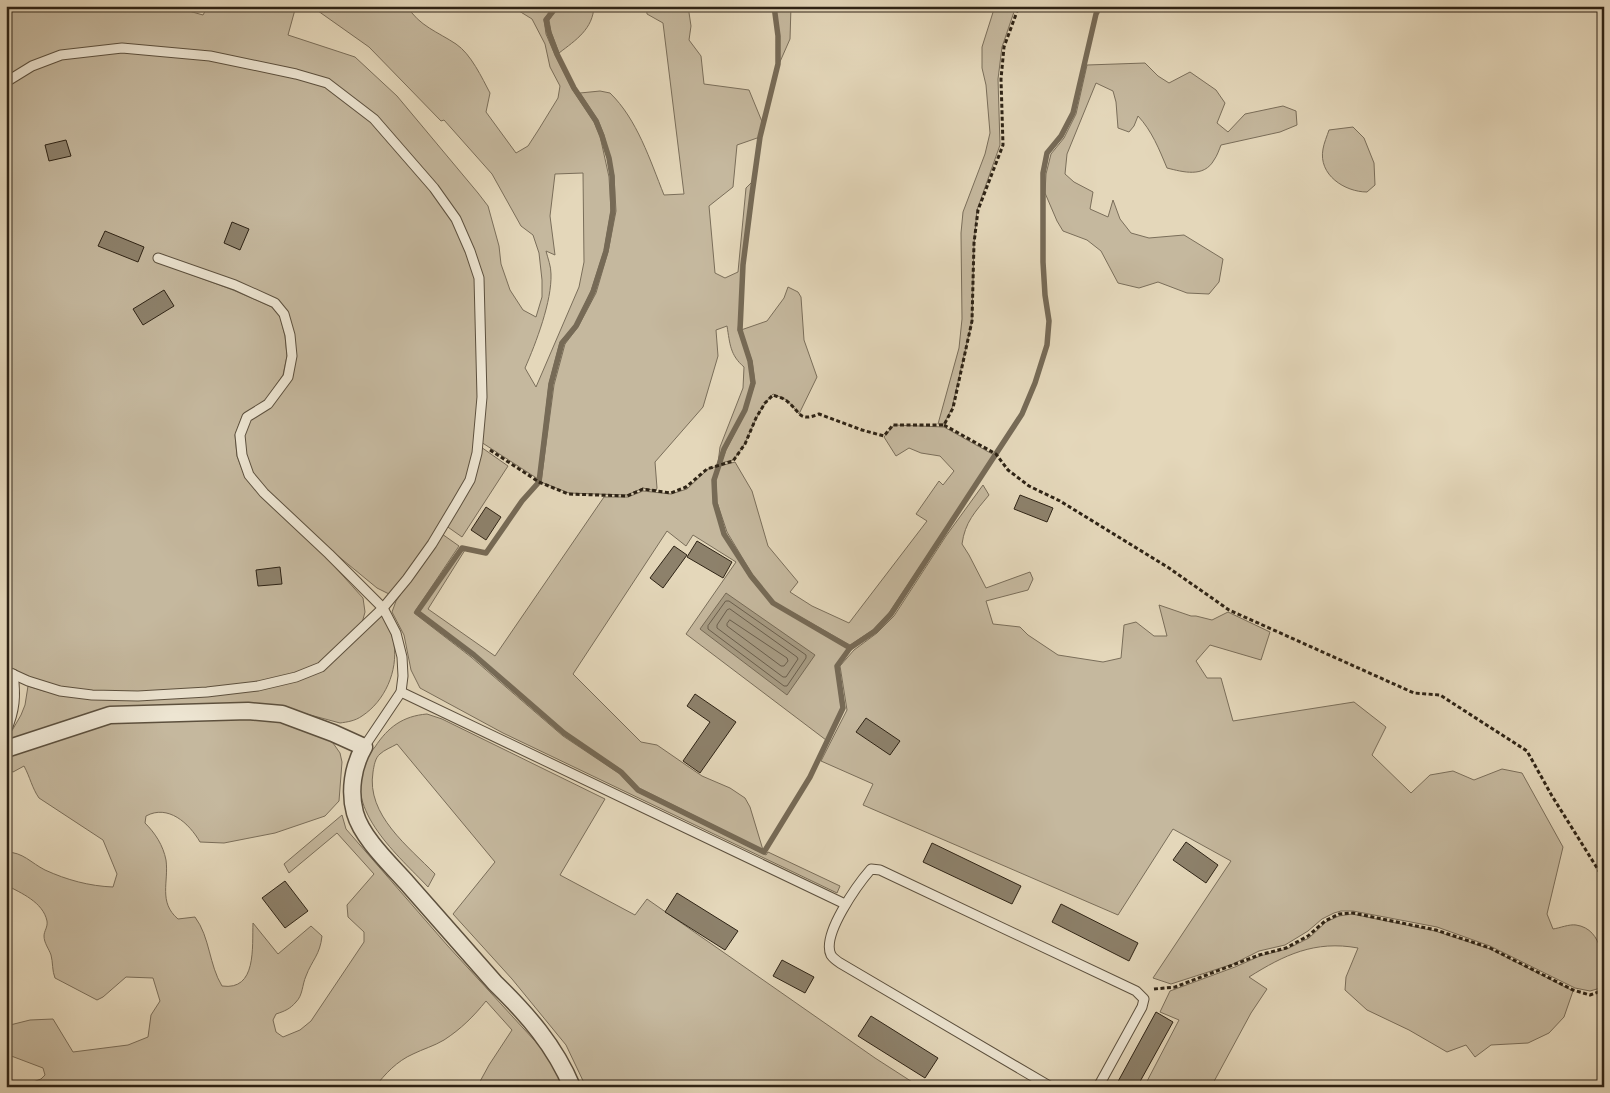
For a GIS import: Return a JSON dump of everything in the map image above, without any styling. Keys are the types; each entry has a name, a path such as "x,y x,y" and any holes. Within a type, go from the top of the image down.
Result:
{"street":[{"path":"6,749 110,715 248,710 282,714 306,722 364,747 358,758 353,777 355,813 363,830 382,855 551,1046 563,1065 572,1087"}],"lane":[{"path":"6,82 32,66 61,55 122,48 157,50 228,59 327,83 374,119 434,188 456,219 479,278 482,397 478,442 470,480 461,496 427,552 407,580 383,608 321,667 258,686 207,692 138,696 92,695 60,691 28,681 10,672"},
{"path":"158,258 235,285 275,303 284,314 290,335 292,356 288,377 268,404 247,417 240,435 242,455 249,475 264,493 383,608 396,633 402,657 403,676 401,692 364,747"},
{"path":"6,730 15,707 16,692 10,672"},
{"path":"401,692 845,904"},
{"path":"1051,1087 848,968 831,956 829,946 832,933 845,904 871,869 880,870 1136,991 1144,999 1142,1007 1098,1087"}],"path":[{"path":"944,425 953,408 972,321 974,244 978,210 1003,145 1001,79 1004,47 1019,6"},
{"path":"478,442 539,482 568,494 627,496 643,489 670,492 686,487 707,469 734,461 745,444 756,418 765,403 773,395 787,400 799,415 809,418 819,414 884,436 893,424 944,425 996,454 1008,470 1029,486 1060,501 1169,568 1229,610 1414,693 1440,695 1527,751 1552,796 1604,879"},
{"path":"1136,991 1175,987 1259,955 1286,948 1308,936 1325,921 1339,914 1353,913 1436,930 1490,948 1573,990 1590,994 1604,990"}],"shaded area":[{"path":"6,6 79,6 104,10 120,6 171,6 203,15 208,6 296,6 288,35 355,57 397,96 478,193 488,206 499,246 501,264 510,290 523,310 536,317 542,297 539,253 533,235 521,226 492,174 444,120 441,121 369,47 311,6 407,6 423,24 456,44 467,54 490,93 486,112 516,153 528,146 558,98 560,86 550,67 545,44 532,19 511,6 554,6 544,19 546,34 572,89 594,122 600,136 609,177 611,211 604,251 591,291 575,325 560,342 549,384 538,479 481,442 484,397 472,250 404,148 328,81 254,62 91,48 6,80","holes":["583,173 584,262 579,287 536,387 525,368 546,309 551,285 551,271 546,251 555,255 550,216 555,174"]},
{"path":"559,6 594,6 587,28 559,53 551,32 549,20"},
{"path":"646,6 688,6 691,26 689,40 701,56 704,84 749,90 763,124 760,137 737,145 733,187 709,206 715,273 725,278 738,272 746,188 753,181 743,265 744,274 738,330 750,362 753,383 744,410 718,463 720,447 743,388 744,367 733,354 727,326 716,330 718,356 703,407 655,462 656,491 643,488 627,495 569,493 541,482 554,385 565,344 578,327 596,293 608,252 616,211 614,176 604,135 598,120 580,93 600,91 610,93 635,127 664,195 684,194 663,23 647,14"},
{"path":"775,6 791,6 790,39 779,64 779,36"},
{"path":"995,6 1016,6 1002,47 998,79 1000,145 977,210 972,321 952,408 944,424 938,424 959,348 962,319 961,233 963,212 985,154 990,133 986,85 982,68 982,47"},
{"path":"122,50 210,59 253,67 326,86 373,120 454,220 476,279 479,396 474,453 468,479 405,578 389,594 377,588 332,551 267,490 253,473 246,454 244,436 250,420 271,407 291,378 288,312 278,300 236,282 160,254 157,262 233,290 272,307 280,316 287,356 283,375 265,401 243,414 235,435 237,456 245,477 261,496 326,557 363,598 365,612 362,623 319,664 295,674 258,684 138,694 92,693 61,688 29,679 6,668 6,85 33,69 62,57"},
{"path":"1145,63 1158,76 1169,83 1190,72 1216,90 1225,103 1217,123 1228,132 1245,114 1283,106 1296,111 1297,125 1280,132 1221,145 1210,166 1199,171 1186,172 1167,168 1151,134 1138,116 1129,132 1118,128 1113,91 1096,83 1067,154 1065,174 1074,182 1093,192 1090,209 1108,217 1113,200 1120,219 1131,233 1149,238 1184,235 1223,259 1219,282 1209,294 1187,293 1158,282 1139,288 1118,283 1101,251 1087,240 1063,231 1045,193 1046,174 1051,154 1064,138 1076,114 1087,65"},
{"path":"1353,127 1364,138 1374,163 1375,185 1367,192 1350,189 1335,180 1325,167 1323,158 1323,147 1329,130"},
{"path":"788,287 798,292 801,297 804,340 817,377 799,414 787,400 773,394 760,412 745,443 733,460 721,463 746,411 755,383 752,361 741,330 767,321 784,298"},
{"path":"894,425 944,427 994,455 889,613 873,630 850,645 774,602 752,574 727,532 717,502 716,480 720,466 735,462 752,491 768,546 798,582 790,592 812,606 849,623 927,521 916,514 939,481 943,485 954,471 940,456 921,453 909,448 896,456 884,437"},
{"path":"481,447 508,466 462,537 445,525"},
{"path":"718,466 713,479 714,503 723,534 750,578 772,604 848,648 836,665 841,708 826,740 686,634 736,562 693,535 686,546 667,531 573,674 641,742 657,745 702,776 730,788 745,798 750,807 763,850 639,788 623,771 564,732 475,654 419,611 463,550 465,550 428,609 495,656 604,497 628,497 643,491 671,494 687,489 708,469"},
{"path":"983,485 989,495 968,523 962,544 986,588 1030,572 1033,579 1028,590 986,601 993,624 1020,627 1028,635 1058,655 1103,662 1121,658 1124,625 1136,622 1154,636 1167,636 1159,605 1191,616 1212,620 1228,612 1270,632 1261,660 1210,645 1196,661 1207,678 1221,678 1233,721 1354,702 1386,727 1372,755 1411,793 1430,775 1453,771 1474,780 1502,769 1522,773 1563,847 1547,914 1553,929 1576,925 1592,933 1603,959 1604,987 1590,991 1575,988 1490,946 1437,927 1353,911 1341,911 1322,919 1308,931 1285,945 1259,951 1233,964 1171,984 1153,978 1231,861 1173,829 1118,915 863,805 873,784 821,761 847,710 840,666 854,650 877,633 894,616 946,536"},
{"path":"442,534 459,546 414,613 471,657 563,736 620,774 636,791 766,855 768,852 840,886 837,893 503,733 420,688 411,670 404,635 392,612 396,601"},
{"path":"382,615 391,632 394,644 395,654 392,675 377,702 370,710 354,720 340,723 273,705 138,708 6,741 25,705 28,686 44,691 99,699 296,680"},
{"path":"6,676 11,692 6,719"},
{"path":"427,714 442,719 605,799 560,875 635,915 647,899 875,1058 920,1087 586,1087 566,1045 512,979 453,914 495,862 397,744 380,754 375,762 373,788 376,802 392,829 435,874 428,887 390,847 368,815 361,798 360,780 365,760 391,728 403,720"},
{"path":"160,717 283,720 324,736 333,743 340,753 342,762 339,801 325,816 275,833 224,843 200,842 190,828 177,817 162,812 146,816 145,823 158,840 166,860 166,899 168,906 178,919 195,917 204,933 214,969 222,986 233,986 241,982 247,975 252,955 253,923 278,954 311,926 322,936 318,953 308,970 298,999 285,1011 276,1014 273,1020 276,1032 283,1037 300,1030 311,1021 364,942 364,932 348,917 347,905 374,874 337,833 289,873 284,864 342,815 346,829 447,945 556,1064 567,1087 477,1087 512,1030 486,1001 456,1031 444,1040 402,1060 375,1087 20,1087 41,1079 45,1075 43,1068 6,1054 6,1026 30,1020 53,1019 73,1052 128,1045 148,1037 151,1015 160,1001 153,978 126,977 97,1000 55,978 51,955 44,939 47,923 45,914 31,899 6,885 6,852 22,856 53,874 87,884 113,887 117,874 103,840 39,798 24,766 13,772 6,769 6,764 12,752 109,721"},
{"path":"1352,914 1435,931 1490,949 1573,991 1564,1017 1549,1033 1528,1043 1491,1045 1475,1057 1466,1045 1447,1052 1409,1030 1367,1010 1345,990 1346,977 1358,948 1328,946 1314,948 1288,956 1249,977 1267,989 1251,1013 1211,1087 1144,1087 1179,1020 1160,1012 1170,991 1260,956 1287,949 1309,938 1326,922 1339,916"}],"water":[{"path":"726,593 815,655 787,695 700,629"}],"building":[{"path":"66,140 71,156 49,161 45,145"},
{"path":"232,222 249,229 240,250 224,243"},
{"path":"105,231 144,247 138,262 98,246"},
{"path":"164,290 174,306 143,325 133,309"},
{"path":"1020,495 1053,508 1047,522 1014,509"},
{"path":"486,507 501,517 486,540 471,530"},
{"path":"697,541 732,562 723,578 687,557"},
{"path":"674,546 687,555 663,588 650,578"},
{"path":"280,567 282,584 258,586 256,570"},
{"path":"695,694 736,722 700,773 683,761 710,722 687,706"},
{"path":"866,718 900,741 890,755 856,732"},
{"path":"1186,842 1218,865 1206,883 1173,860"},
{"path":"932,843 1021,886 1012,904 923,862"},
{"path":"285,881 308,911 285,928 262,898"},
{"path":"677,893 738,931 725,950 665,912"},
{"path":"1061,904 1138,943 1129,961 1052,922"},
{"path":"782,960 814,977 805,993 773,976"},
{"path":"1156,1012 1173,1022 1137,1087 1115,1087"},
{"path":"871,1016 938,1058 925,1078 858,1036"}],"waterway":[{"path":"557,6 546,20 549,33 574,88 596,121 609,158 612,176 613,211 606,251 593,292 576,326 562,343 551,384 539,482 522,501 486,553 462,548 417,612 474,655 564,733 621,772 638,790 764,852 810,777 843,708 837,666 850,648"},
{"path":"774,6 778,36 778,64 760,137 743,265 740,330 750,361 753,383 745,410 724,449 714,480 715,503 724,534 751,576 773,603 850,648 875,631 891,614 1022,414 1035,383 1047,345 1049,321 1043,262 1043,173 1047,153 1061,136 1073,113 1096,14 1100,6"}]}
